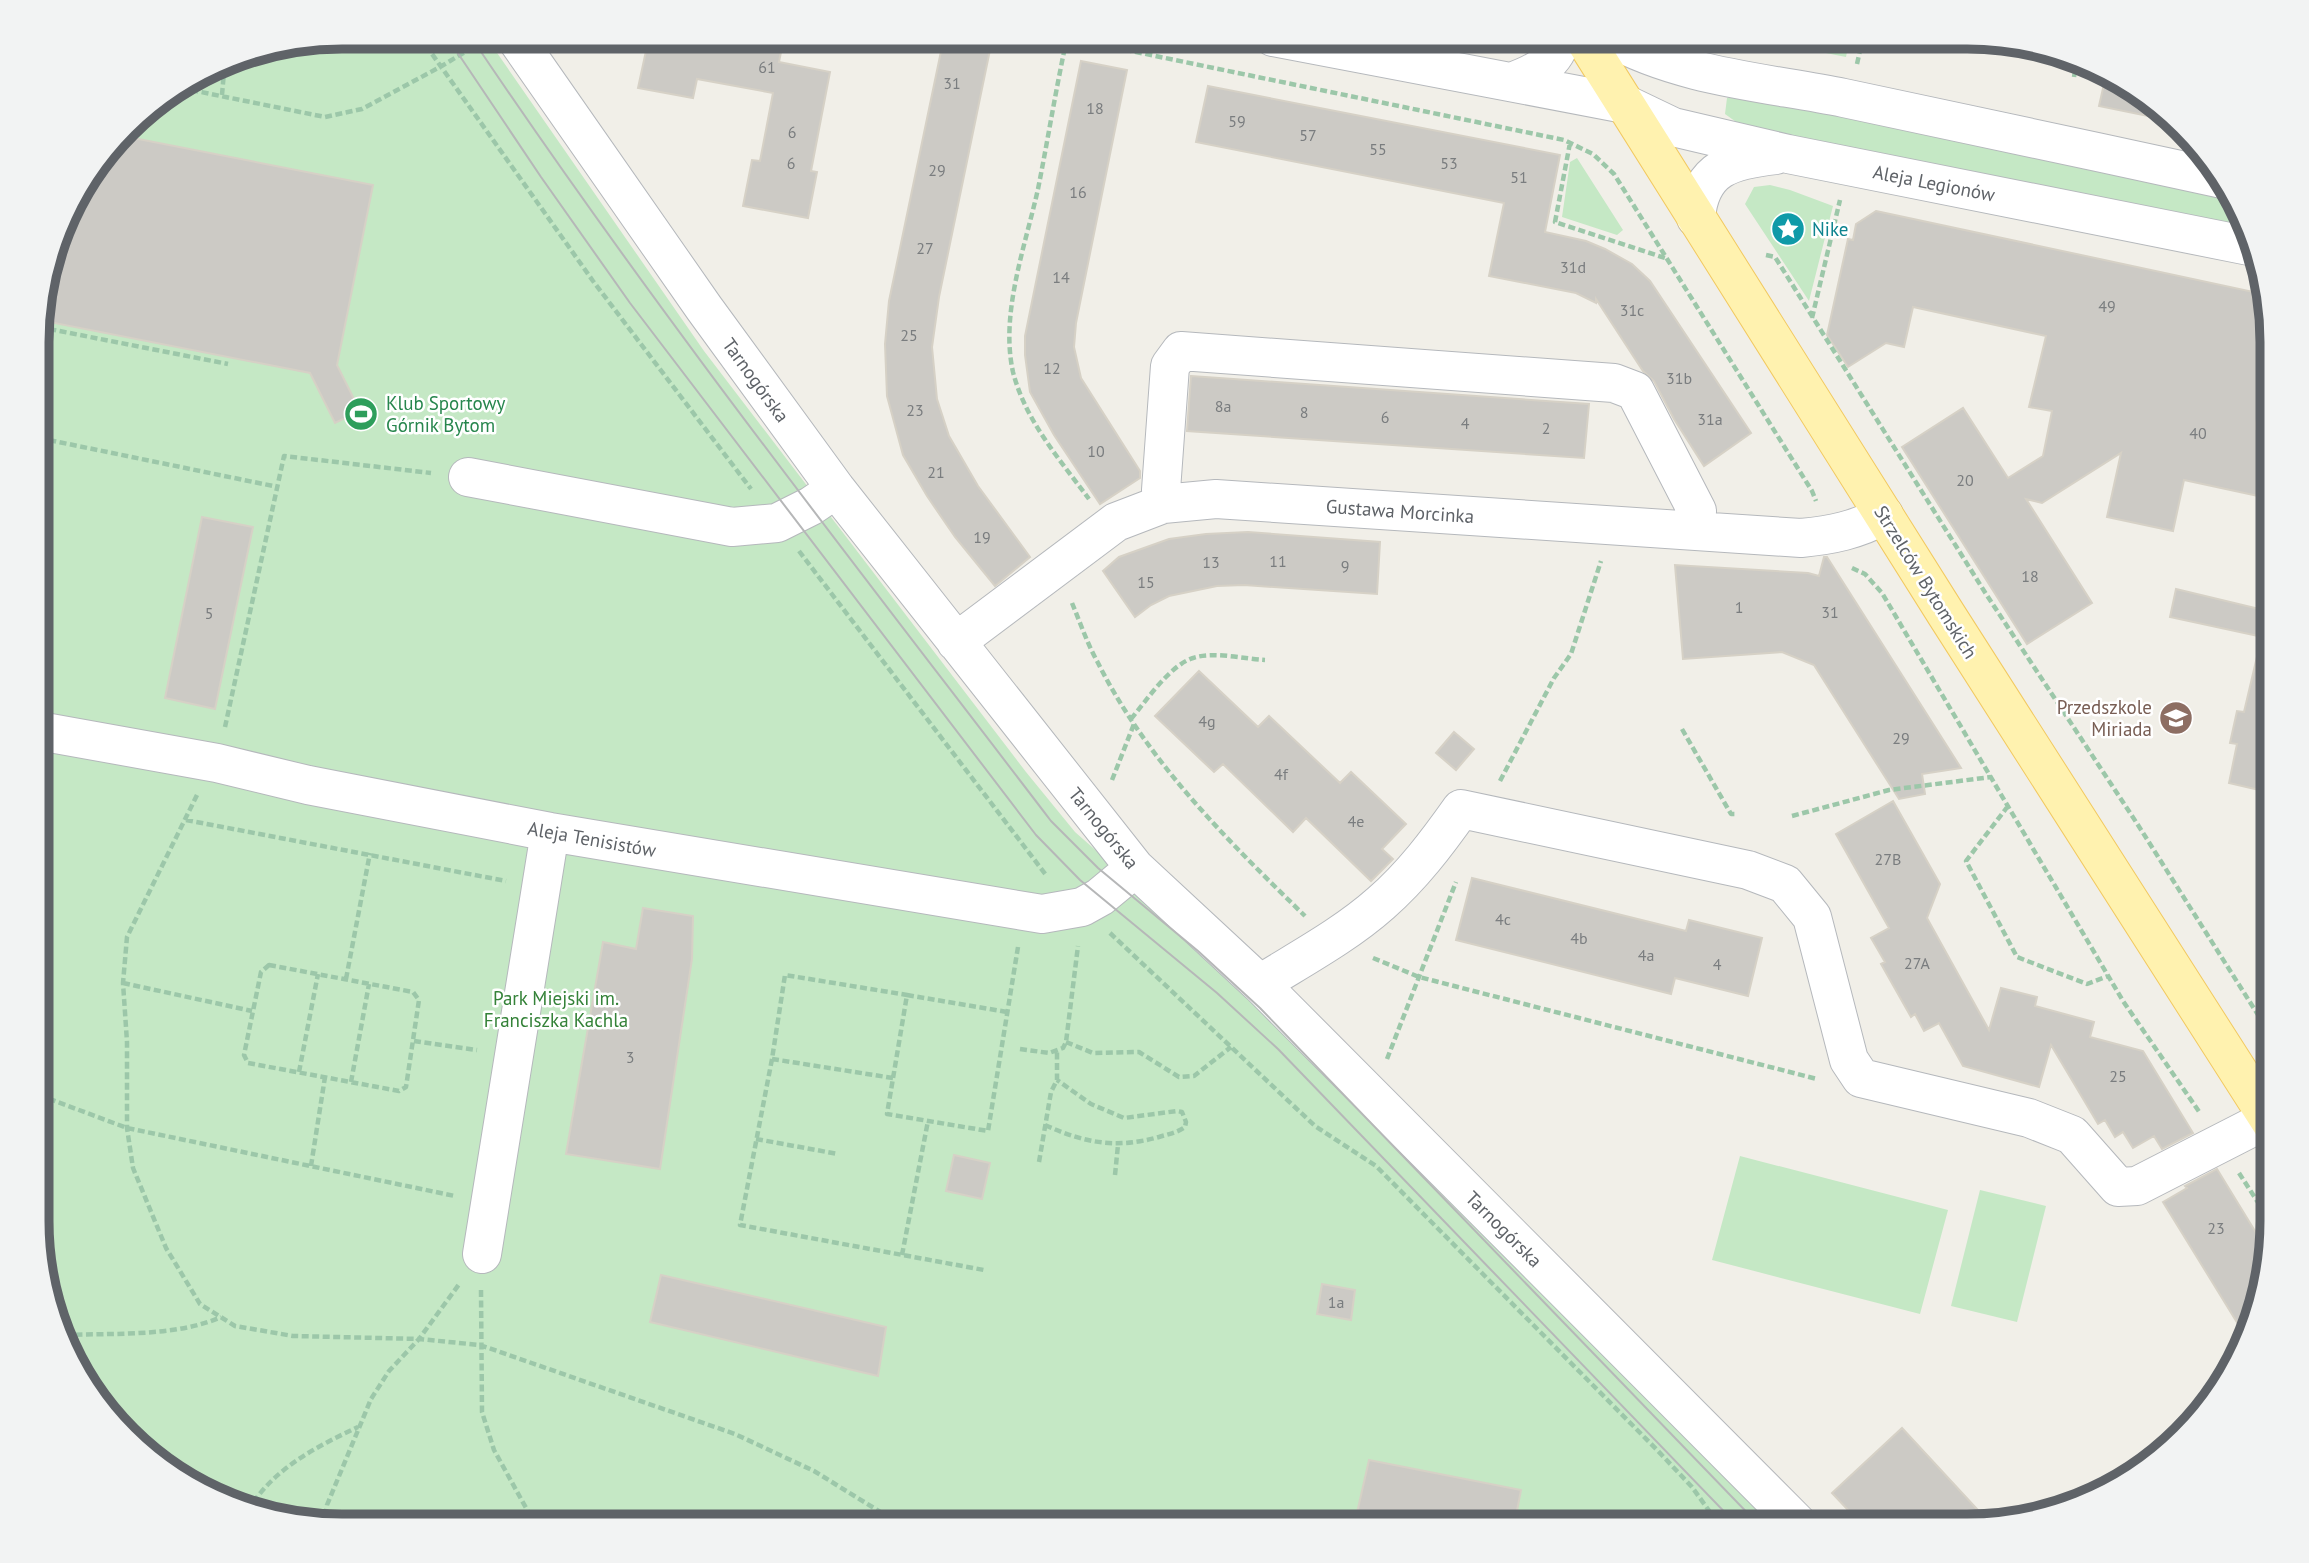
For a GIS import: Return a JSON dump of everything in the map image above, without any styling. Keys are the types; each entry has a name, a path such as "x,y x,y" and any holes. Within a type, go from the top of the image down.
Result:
{"main road":[{"name":"Strzelców Bytomskich","path":"1591,49 2260,1106"}],"street":[{"name":"Tarnogórska","path":"507,49 704,308 836,489 1135,869 1260,984 1788,1514"},
{"name":"Aleja Legionów","path":"1336,49 1625,104 1673,127 1788,154 2243,245"},
{"path":"1511,82 1546,64 1558,49"},
{"path":"1632,49 1692,71 1842,97 2209,176"},
{"path":"1625,104 1650,85 1692,71"},
{"path":"1696,218 1698,197 1709,181 1724,167 1742,159 1788,154"},
{"path":"1163,504 1161,490 1170,366 1181,351 1614,383 1636,391 1697,511 1696,530"},
{"path":"468,477 732,527 777,523 811,506 836,489"},
{"name":"Gustawa Morcinka","path":"956,642 1116,522 1163,504 1216,499 1801,538 1838,534 1864,527 1884,515"},
{"name":"Aleja Tenisistów","path":"49,732 217,763 307,785 550,832 1042,914 1082,906 1100,897 1135,869"},
{"path":"1260,984 1380,904 1433,849 1461,809 1748,870 1784,884 1812,917 1849,1060 1861,1078 2029,1118 2072,1135 2118,1186 2137,1186 2220,1143 2260,1126"},
{"path":"482,1254 550,832"}],"path":[{"path":"428,49 440,67"},
{"path":"192,90 325,117 362,109 478,49"},
{"path":"1065,49 1038,188 1012,302 1009,347 1024,404 1046,440 1097,509"},
{"path":"1856,69 1860,49"},
{"path":"2074,77 2075,70"},
{"path":"222,95 224,74"},
{"path":"1570,143 1555,222 1667,258"},
{"path":"1812,319 1840,198 1828,195"},
{"path":"1762,255 1775,257 1986,594 2138,825 2260,1018"},
{"path":"50,329 228,364"},
{"path":"49,440 278,487"},
{"path":"468,477 285,456 217,763 127,937 122,983 127,1042 127,1128 134,1168 166,1248 200,1304 235,1325 293,1336 419,1339 480,1345 735,1434 814,1471 883,1514"},
{"path":"1844,565 1865,574 1882,593 2108,976 2260,1205"},
{"path":"1130,719 1173,670 1193,657 1265,660"},
{"path":"1108,791 1135,724"},
{"path":"1682,729 1731,814 1737,814"},
{"path":"1792,816 1889,790 1991,777"},
{"path":"2008,806 1966,861 2017,957 2087,984 2108,976"},
{"path":"186,820 370,853 541,888"},
{"path":"346,979 370,853"},
{"path":"1020,1049 1049,1054 1063,1048 1066,1042 1082,906"},
{"path":"907,995 887,1114 988,1131 1024,911"},
{"path":"269,965 346,979 413,992 419,1000 406,1087 399,1091 248,1063 244,1055 252,1011 261,972 269,965"},
{"path":"299,1072 318,974"},
{"path":"984,1270 740,1225 785,975 1007,1012"},
{"path":"122,983 252,1011"},
{"path":"351,1082 369,984"},
{"path":"414,1041 513,1056"},
{"path":"1066,1042 1093,1053 1139,1052 1179,1077 1194,1076 1231,1047"},
{"path":"1039,1162 1051,1092 1057,1080 1056,1052"},
{"path":"772,1059 893,1078"},
{"path":"312,1166 325,1077"},
{"path":"1045,1125 1083,1139 1118,1145 1143,1142 1185,1127 1185,1116 1182,1112 1124,1118 1091,1104 1057,1080"},
{"path":"49,1099 127,1128 490,1203"},
{"path":"902,1255 928,1121"},
{"path":"757,1139 838,1154"},
{"path":"1115,1175 1118,1145"},
{"path":"325,1513 371,1399 389,1371 419,1339 482,1254"},
{"path":"482,1254 482,1412 494,1450 529,1514"},
{"path":"72,1335 169,1330 201,1326 221,1317"},
{"path":"256,1501 274,1479 297,1459 359,1427"}],"green space":[{"name":"Park Miejski im. Franciszka Kachla","path":"342,49 494,49 704,351 1026,772 1075,832 1125,876 1686,1433 1761,1514 342,1514 285,1508 230,1492 179,1465 149,1441 122,1414 98,1384 79,1351 59,1297 49,1221 50,323 59,266 71,230 98,179 122,149 149,122 195,88 230,71 266,59"},
{"path":"1806,49 1848,49 1846,57"},
{"path":"1736,93 1754,94 2220,194 2238,230 1739,124 1725,114 1727,98"},
{"path":"1577,158 1623,230 1617,235 1562,217 1570,162"},
{"path":"1770,185 1833,206 1809,301 1745,204 1754,187"},
{"path":"1740,1156 1948,1210 1920,1314 1712,1260"},
{"path":"1980,1190 2046,1206 2017,1322 1951,1306"}],"building":[{"path":"646,49 782,49 779,62 830,72 811,171 817,172 808,218 743,206 752,160 760,161 773,93 697,79 693,98 638,88"},
{"path":"942,49 990,49 939,297 932,347 937,399 949,436 978,486 1030,557 995,586 955,537 903,455 887,396 885,344 889,301"},
{"path":"1081,61 1127,70 1076,323 1074,347 1081,378 1140,471 1140,478 1100,504 1054,435 1030,392 1025,355 1025,336"},
{"path":"2104,83 2130,98 2154,117 2099,106"},
{"path":"1208,86 1560,155 1545,232 1586,241 1605,249 1632,264 1650,281 1751,433 1704,466 1654,381 1643,371 1596,299 1596,303 1576,293 1489,276 1504,203 1196,142"},
{"path":"132,138 373,185 337,365 360,411 335,423 310,373 50,322 59,266 79,212 98,179"},
{"path":"1876,211 2255,292 2260,342 2260,405 2256,429 2260,430 2260,496 2184,480 2173,531 2107,517 2121,453 2042,503 2026,499 2092,603 2027,644 1902,447 1963,408 2008,478 2043,456 2052,411 2029,407 2046,336 1913,307 1904,347 1886,343 1848,367 1827,335 1848,239 1853,240 1856,224"},
{"path":"1191,376 1589,404 1584,458 1187,431"},
{"path":"202,517 253,527 215,709 165,698"},
{"path":"1248,532 1380,542 1377,594 1244,585 1217,586 1169,596 1135,617 1103,571 1119,557 1169,539"},
{"path":"1824,557 1827,557 1961,768 1922,774 1925,794 1899,799 1814,665 1782,652 1683,659 1675,565 1808,573 1819,576"},
{"path":"2176,589 2260,609 2260,636 2170,617"},
{"path":"2260,644 2260,790 2229,783 2237,744 2230,743 2237,711 2244,712"},
{"path":"1199,671 1258,727 1269,716 1340,783 1351,772 1406,824 1382,849 1393,859 1371,881 1306,818 1293,832 1223,764 1214,772 1155,716"},
{"path":"1454,732 1474,749 1456,770 1436,753"},
{"path":"1893,801 1940,884 1927,918 1989,1030 2001,988 2037,997 2035,1006 2094,1022 2090,1037 2143,1051 2193,1133 2162,1149 2154,1136 2133,1148 2123,1132 2115,1137 2105,1120 2098,1124 2051,1045 2039,1087 1963,1066 1939,1023 1924,1031 1915,1014 1911,1017 1881,964 1885,962 1871,938 1889,928 1836,834"},
{"path":"1472,878 1686,931 1689,920 1762,938 1748,996 1675,978 1671,994 1456,940"},
{"path":"643,908 693,916 692,959 660,1169 566,1154 603,942 636,949"},
{"path":"954,1155 990,1163 982,1199 946,1191"},
{"path":"2217,1169 2259,1238 2250,1297 2240,1327 2163,1202 2187,1188 2185,1186"},
{"path":"661,1275 886,1327 878,1376 650,1322"},
{"path":"1322,1284 1355,1290 1351,1320 1317,1314"},
{"path":"1902,1428 1981,1513 1846,1514 1849,1511 1832,1493"},
{"path":"1369,1460 1521,1490 1516,1514 1357,1514"}],"tram line":[{"path":"455,49 630,303 1036,835 1080,880 1217,993 1278,1049 1726,1514"},
{"path":"479,49 682,336 1051,821 1098,868 1198,951 1260,1008 1748,1514"}],"place":[{"name":"Nike","path":"1788,229"},
{"name":"Klub Sportowy Górnik Bytom","path":"361,414"},
{"name":"Przedszkole Miriada","path":"2176,718"}]}
